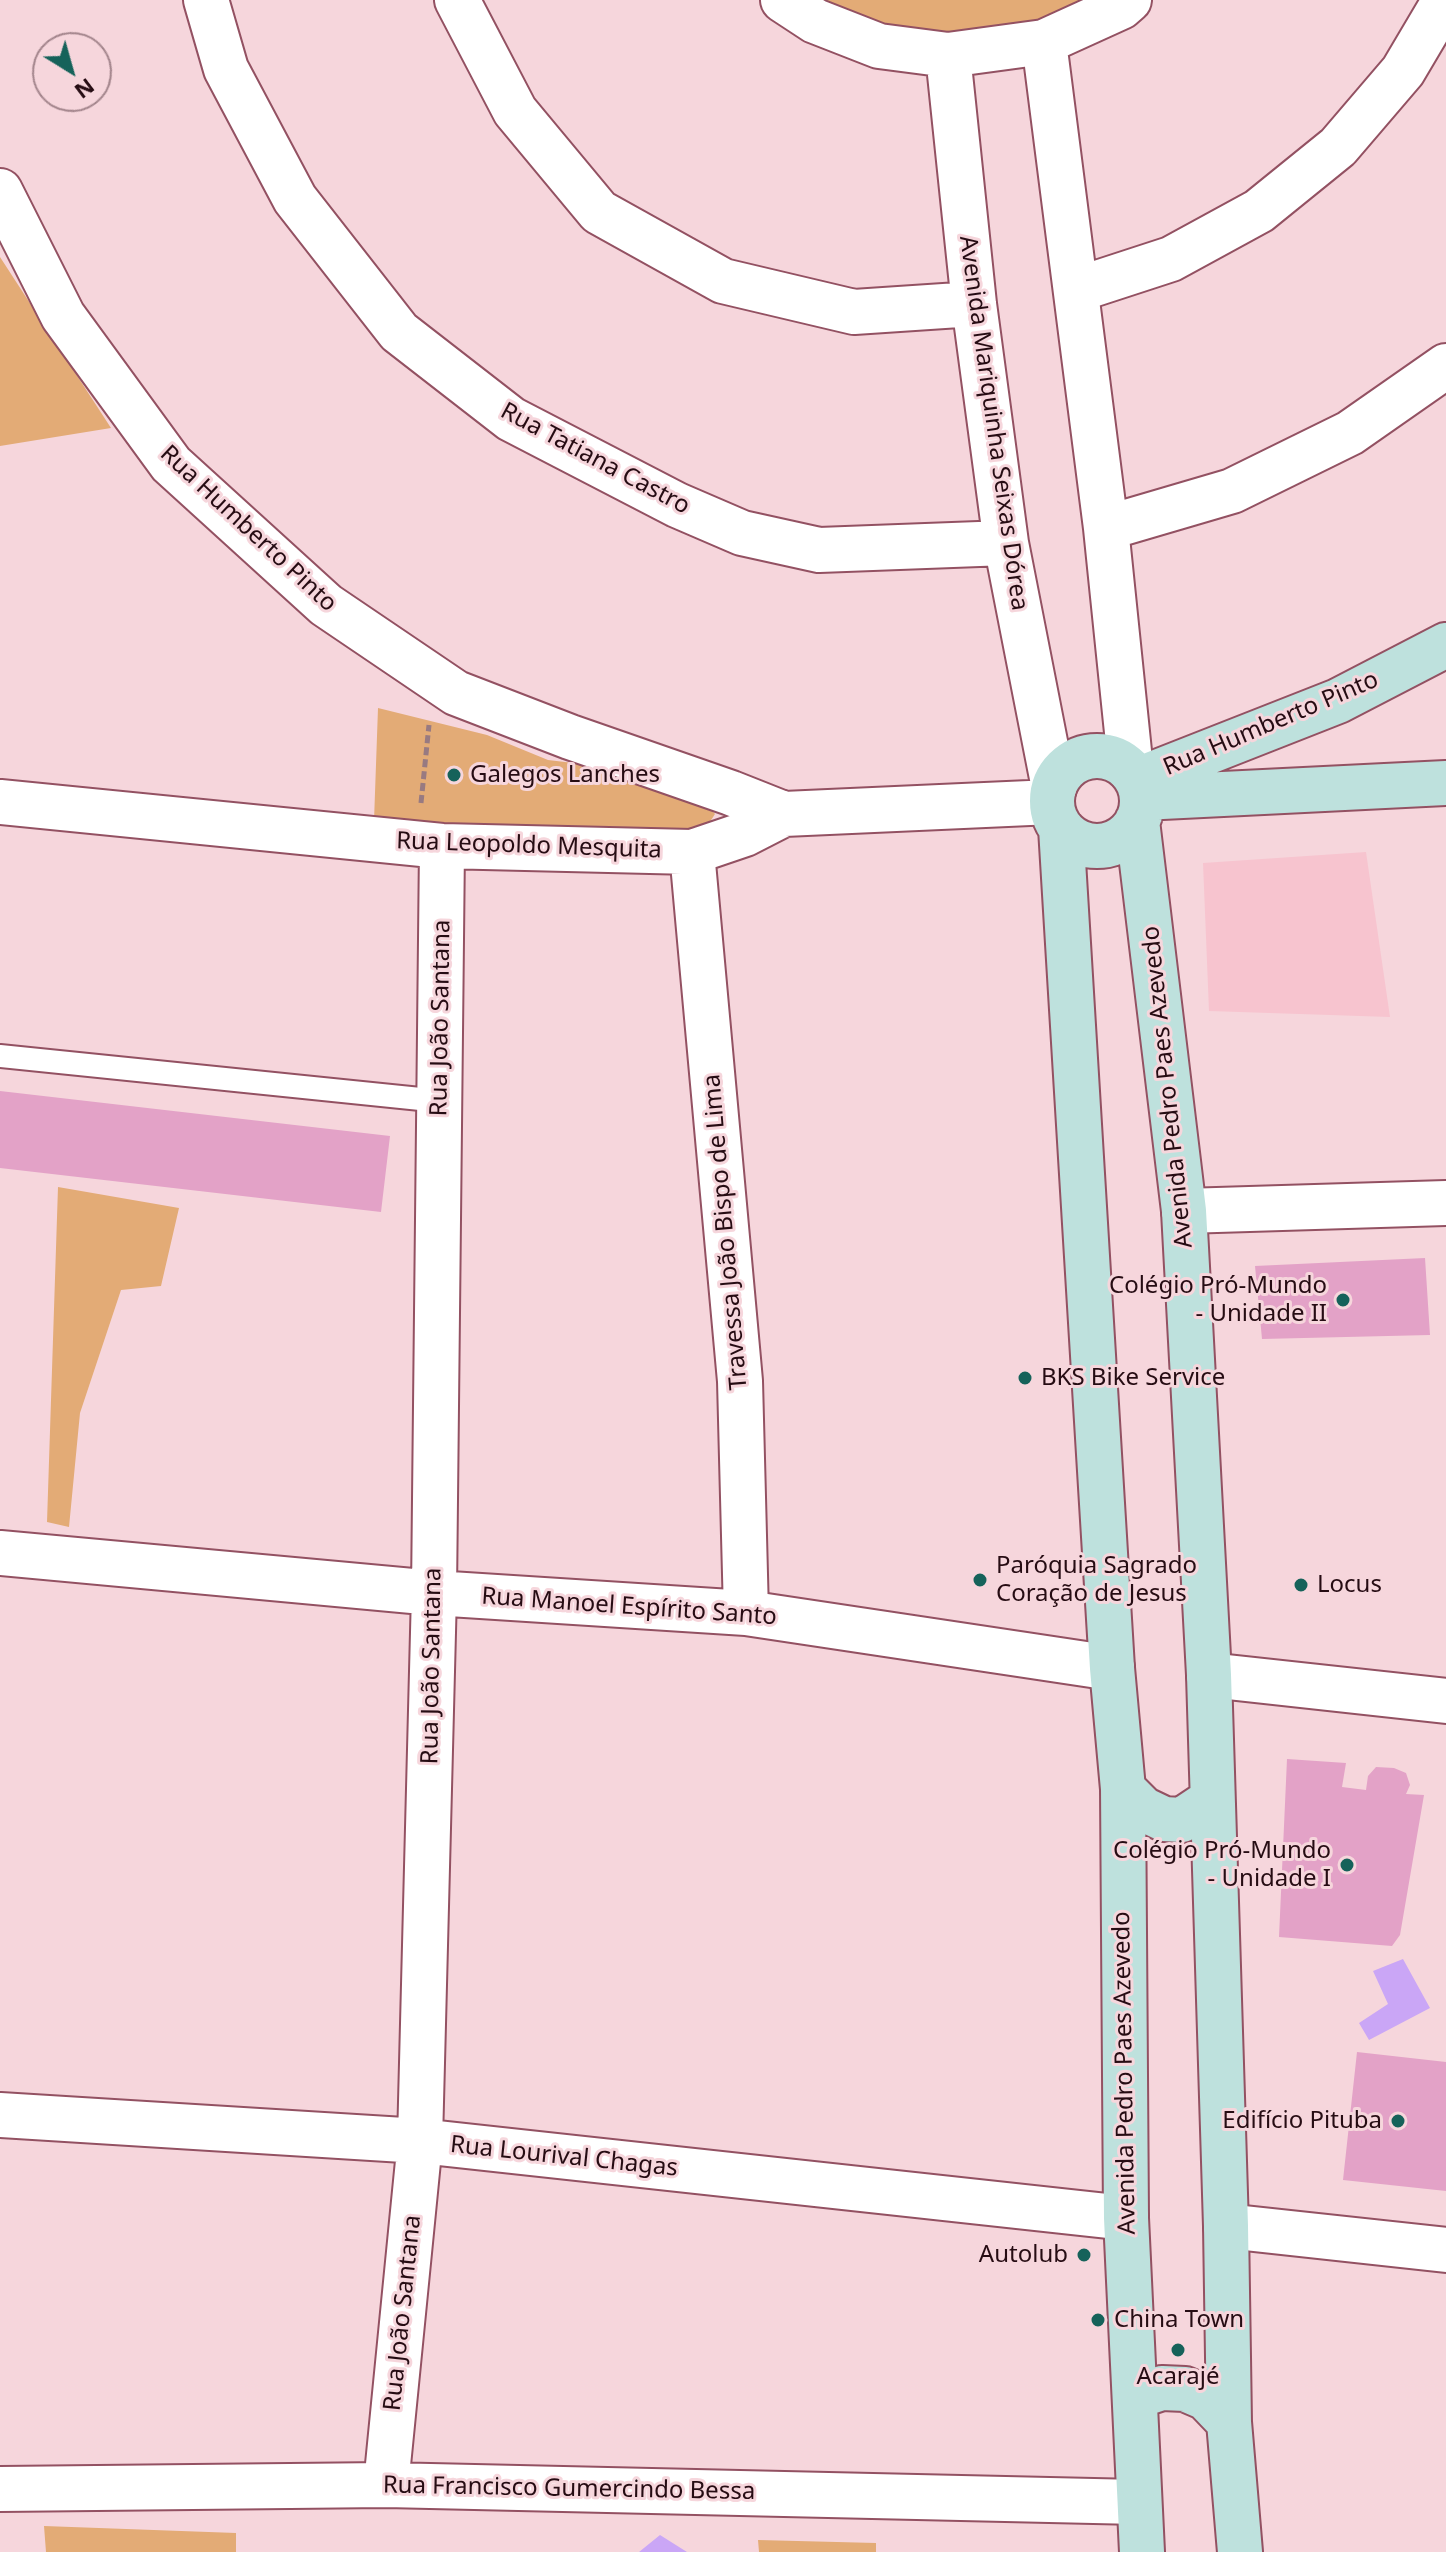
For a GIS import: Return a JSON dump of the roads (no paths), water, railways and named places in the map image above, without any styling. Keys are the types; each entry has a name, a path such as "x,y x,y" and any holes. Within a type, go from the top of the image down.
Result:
{"street":[{"name":"Rua Tatiana Castro","path":"206,0 226,69 295,199 399,332 511,419 677,505 742,533 819,550 1006,543"},
{"path":"457,0 515,111 599,212 723,281 854,312 974,304"},
{"path":"783,0 815,21 879,46 948,55 1044,42 1121,7 1129,0"},
{"path":"1076,290 1171,259 1259,211 1338,147 1403,71 1445,0"},
{"path":"1044,42 1137,792 1130,831 1107,844 1082,843 1056,806 1060,775 1070,765 1094,756 1121,762 1137,792"},
{"name":"Avenida Mariquinha Seixas Dórea","path":"948,55 974,304 1006,543 1056,806"},
{"name":"Rua Humberto Pinto","path":"0,191 63,316 171,464 326,605 456,693 784,814"},
{"path":"1106,528 1232,491 1350,433 1446,366"},
{"name":"Rua Humberto Pinto","path":"1137,792 1338,701 1446,645"},
{"path":"1137,792 1446,783"},
{"name":"Avenida Pedro Paes Azevedo","path":"1137,792 1184,1211 1209,1675 1229,2422 1240,2552"},
{"name":"Rua Leopoldo Mesquita","path":"0,802 430,845 692,852 745,834 784,814 1056,806"},
{"name":"Avenida Pedro Paes Azevedo","path":"1056,806 1112,1668 1123,1789 1126,2218 1142,2552"},
{"name":"Rua João Santana","path":"386,2485 420,2141 434,1593 440,1101 430,845"},
{"name":"Travessa João Bispo de Lima","path":"692,852 740,1381 746,1613"},
{"path":"1184,1211 1446,1203"},
{"name":"Rua Manoel Espírito Santo","path":"0,1553 434,1593 746,1613 1112,1668"},
{"path":"1209,1675 1446,1701"},
{"path":"1123,1789 1143,1809 1164,1819 1182,1820 1212,1800"},
{"name":"Rua Lourival Chagas","path":"0,2115 420,2141 1126,2218"},
{"path":"1226,2226 1446,2250"},
{"path":"1135,2397 1162,2388 1185,2389 1206,2398 1229,2422"},
{"name":"Rua Francisco Gumercindo Bessa","path":"0,2489 386,2485 1138,2502"}],"lane":[{"path":"0,1056 440,1101"}],"place":[{"name":"Galegos Lanches","path":"454,775"},
{"name":"Colégio Pró-Mundo - Unidade II","path":"1343,1300"},
{"name":"BKS Bike Service","path":"1025,1378"},
{"name":"Paróquia Sagrado Coração de Jesus","path":"980,1580"},
{"name":"Locus","path":"1301,1585"},
{"name":"Colégio Pró-Mundo - Unidade I","path":"1347,1865"},
{"name":"Edifício Pituba","path":"1398,2121"},
{"name":"Autolub","path":"1084,2255"},
{"name":"China Town","path":"1098,2320"},
{"name":"Acarajé","path":"1178,2350"}]}
